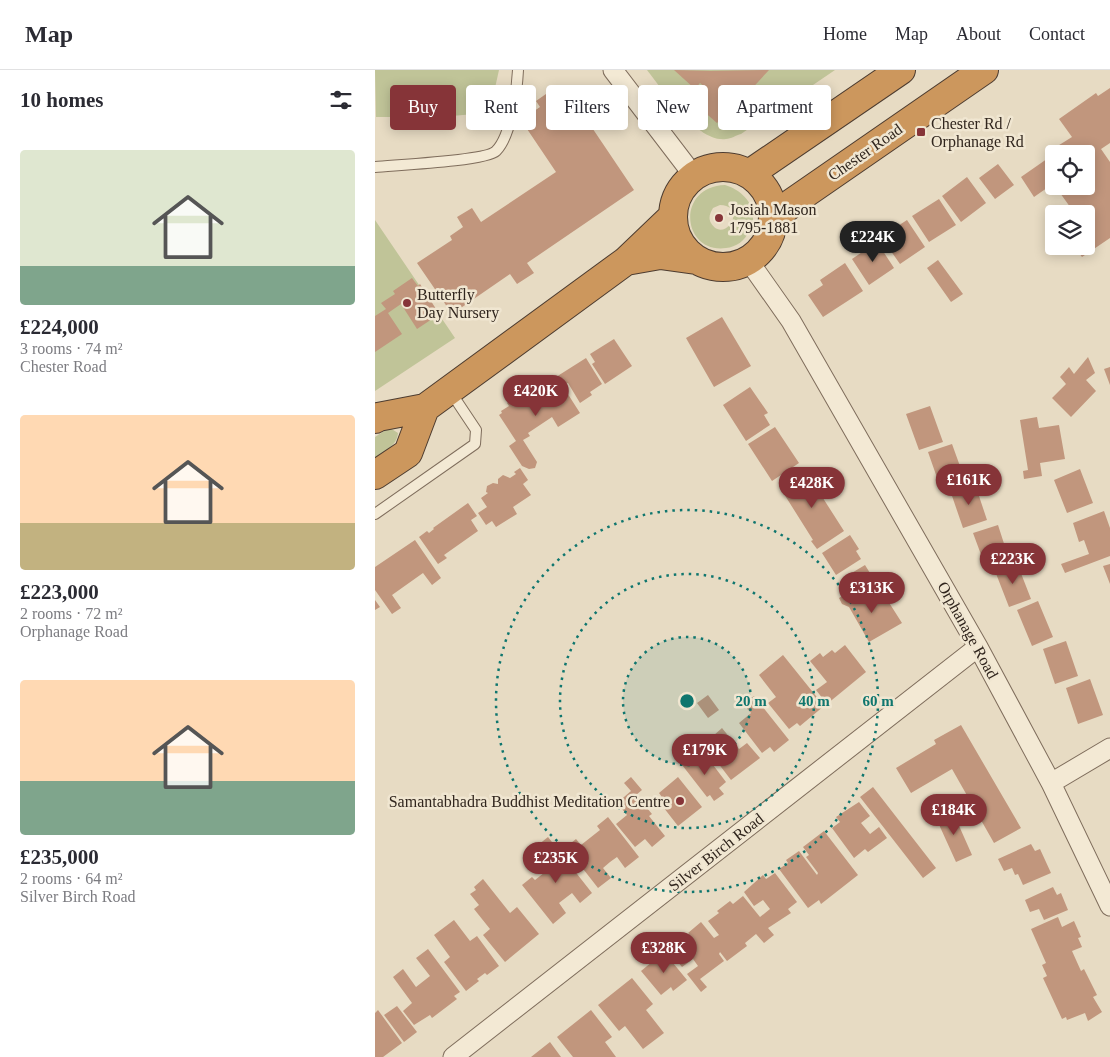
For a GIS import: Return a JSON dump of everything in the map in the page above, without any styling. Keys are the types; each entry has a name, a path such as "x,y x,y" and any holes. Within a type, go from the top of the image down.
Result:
{"highway":[{"path":"749,174 901,70"},
{"name":"Chester Road","path":"773,219 793,202 984,70"},
{"path":"626,261 660,255 696,260 722,267 735,266 748,260 766,243 771,232 773,219 772,206 767,193 759,182 749,174 727,167 715,167 704,170 686,182 676,198 672,216 674,230 686,252 696,260"},
{"path":"375,419 425,408 626,261 672,216"},
{"path":"375,475 408,453 425,408"}],"street":[{"path":"613,70 694,176"},
{"name":"Orphanage Road","path":"748,260 791,322 978,647 1051,783 1110,906"},
{"name":"Silver Birch Road","path":"453,1057 978,647"},
{"path":"1051,783 1110,748"}],"lane":[{"path":"375,167 469,159 495,152 505,140 517,92 518,70"},
{"path":"375,514 475,444 476,430 449,390"}],"green space":[{"path":"375,70 499,70 496,85 466,85 466,115 456,116 456,85 390,85 390,117 376,117"},
{"path":"647,70 835,70 813,85 718,85 718,130 747,130 726,139 715,138 700,130 708,130 708,85 658,85"},
{"path":"725,185 739,192 749,202 753,216 752,223 743,241 737,245 726,248 711,247 700,241 693,231 690,220 692,207 698,197 709,189","holes":["720,205 728,207 733,211 731,223 722,230 716,229 710,219 713,208"]},
{"path":"375,220 455,338 375,391"},
{"path":"390,428 398,433 397,438 390,448 375,458 375,437"}],"building":[{"path":"674,70 769,70 755,85 718,85 717,123 708,115 708,85 700,83 698,85 691,85"},
{"path":"1110,88 1110,143 1101,149 1110,162 1110,238 1095,248 1095,205 1069,205 1061,195 1095,195 1095,145 1059,145 1072,137 1059,119 1096,93 1098,96"},
{"path":"546,94 546,130 594,130 634,190 527,263 534,273 517,284 510,274 452,314 417,263 452,240 450,236 463,227 457,217 472,208 481,222 556,172 528,130 536,130 536,110 540,107 536,101"},
{"path":"1045,160 1045,189 1034,197 1021,177"},
{"path":"998,164 1014,185 995,199 979,178"},
{"path":"967,177 986,203 961,222 942,196"},
{"path":"939,199 956,225 929,242 912,216"},
{"path":"907,220 925,247 900,264 881,237"},
{"path":"877,242 894,268 869,285 852,259"},
{"path":"938,260 963,294 951,302 927,268"},
{"path":"845,263 863,291 823,317 808,295 823,285 820,280"},
{"name":"Butterfly Day Nursery","path":"412,278 418,286 420,284 438,312 430,316 432,319 417,329 401,304 388,313 402,334 375,352 375,316 386,309 381,303 395,294 393,291"},
{"path":"722,317 751,366 714,387 686,338"},
{"path":"614,339 632,366 605,384 592,364 595,362 590,354"},
{"path":"1088,357 1095,373 1086,380 1096,391 1071,417 1052,398 1066,384 1060,377 1069,367 1074,374"},
{"path":"586,358 602,384 590,392 592,395 580,403 568,383 562,386 556,377"},
{"path":"1110,367 1110,385 1104,369"},
{"path":"554,378 562,390 564,388 580,413 558,427 552,417 528,433 530,436 523,440 537,462 535,468 529,469 522,466 509,446 516,441 499,415 502,413 501,411 509,406 507,403 518,396 520,400"},
{"path":"750,387 768,413 764,415 770,425 746,441 723,405"},
{"path":"930,406 943,442 919,450 906,414"},
{"path":"1037,417 1039,428 1059,425 1065,459 1040,463 1042,476 1024,479 1023,471 1028,470 1020,420"},
{"path":"775,427 799,463 772,481 748,444"},
{"path":"952,444 965,480 941,489 928,452"},
{"path":"520,468 528,480 523,484 531,495 513,507 517,514 496,527 492,521 486,525 478,513 487,507 481,498 488,493 486,492 487,486 493,483 498,484 498,479 503,475 510,478"},
{"path":"1080,469 1093,503 1067,513 1054,480"},
{"path":"805,470 844,531 817,549 779,486"},
{"path":"975,484 987,520 963,528 951,493"},
{"path":"468,503 477,516 471,520 478,531 444,555 447,558 438,564 419,537 427,531 429,533 433,528"},
{"path":"1104,511 1110,528 1110,556 1065,573 1061,564 1089,554 1084,540 1079,542 1073,523"},
{"path":"998,525 1009,559 986,568 973,533"},
{"path":"850,535 859,549 856,551 861,559 836,575 822,553"},
{"path":"415,540 441,578 432,585 423,573 392,595 401,608 392,614 375,590 375,567"},
{"path":"1017,563 1031,599 1009,607 995,571"},
{"path":"1110,564 1110,584 1103,566"},
{"path":"865,565 878,586 863,595 850,574"},
{"path":"853,590 860,600 863,598 864,601 881,590 902,623 869,642 849,607 842,604 839,598"},
{"path":"375,600 380,607 375,610"},
{"path":"1038,601 1053,637 1032,646 1017,610"},
{"path":"1066,641 1078,676 1055,684 1043,649"},
{"path":"845,645 866,672 827,704 816,690 827,682 810,661 820,653 823,657 832,650 835,653"},
{"path":"783,655 824,706 800,726 797,723 789,729 768,703 776,697 759,675"},
{"path":"1090,679 1103,715 1078,724 1066,688"},
{"path":"708,695 719,710 708,718 697,703"},
{"path":"754,696 789,740 774,752 770,747 762,753 739,723 751,713 743,704"},
{"path":"961,725 1021,828 994,843 952,769 911,793 896,768 936,744 934,740"},
{"path":"722,728 739,749 747,743 760,758 731,780 708,750 717,741 713,736"},
{"path":"704,753 726,782 719,788 724,794 714,801 710,795 707,797 679,761 687,755 692,762"},
{"path":"631,777 642,790 636,795 652,814 649,816 665,836 652,847 645,839 635,847 616,824 627,815 617,803 631,791 624,783"},
{"name":"Samantabhadra Buddhist Meditation Centre","path":"678,777 702,807 678,826 660,803 664,800 659,793"},
{"path":"873,787 936,868 923,878 860,797"},
{"path":"859,802 870,816 861,823 870,834 879,827 887,838 868,852 865,849 854,858 832,828 840,822 836,817"},
{"path":"952,810 972,855 956,862 936,818"},
{"path":"608,817 639,857 625,868 617,857 610,862 603,868 611,878 598,888 566,847 576,839 581,845 600,830 597,826"},
{"path":"824,831 858,875 821,904 819,900 808,908 779,869 788,863 786,860 799,851 817,875 818,873 806,857 809,855 803,847"},
{"path":"548,837 592,893 580,903 572,893 559,903 566,913 553,924 522,885 532,877 535,880 554,865 538,845"},
{"path":"1031,844 1035,851 1040,849 1051,873 1023,885 1018,874 1015,875 1012,868 1004,871 998,859"},
{"path":"775,873 797,902 788,909 791,913 768,928 774,935 764,943 756,934 745,943 747,946 727,961 720,952 719,954 724,961 700,979 707,987 701,992 687,974 698,966 693,959 682,967 667,949 689,934 701,922 714,938 719,935 708,921 730,901 733,904 743,896 760,917 770,909 763,900 754,906 744,892 763,875 766,879"},
{"path":"483,879 510,913 517,907 539,934 505,962 483,935 490,929 474,909 479,905 470,894 476,890 474,887"},
{"path":"1053,887 1057,895 1061,893 1068,910 1044,920 1039,909 1030,912 1025,900"},
{"path":"1058,917 1062,927 1074,921 1081,937 1078,938 1082,947 1072,951 1081,971 1084,969 1097,995 1093,997 1102,1012 1088,1021 1085,1013 1067,1020 1066,1017 1062,1019 1043,978 1047,976 1042,965 1046,963 1031,929"},
{"path":"454,920 470,941 477,936 499,966 487,975 485,973 477,979 479,981 466,991 444,962 450,957 434,935"},
{"path":"428,949 460,992 454,996 457,999 432,1018 430,1015 414,1025 403,1011 412,1003 393,977 403,969 416,987 430,976 416,958"},
{"path":"664,952 687,980 673,991 671,987 661,995 641,971"},
{"path":"632,978 653,1004 646,1010 664,1033 643,1049 625,1026 619,1031 598,1005"},
{"path":"397,1006 417,1032 404,1042 384,1015"},
{"path":"378,1010 402,1043 383,1057 375,1057 375,1013"},
{"path":"591,1010 612,1037 605,1042 616,1057 573,1057 557,1037"},
{"path":"550,1042 561,1057 531,1057"}],"place":[{"name":"Chester Rd / Orphanage Rd","path":"921,132"},
{"name":"Josiah Mason 1795-1881","path":"719,218"},
{"name":"Butterfly Day Nursery","path":"407,303"},
{"name":"Samantabhadra Buddhist Meditation Centre","path":"680,801"}]}
